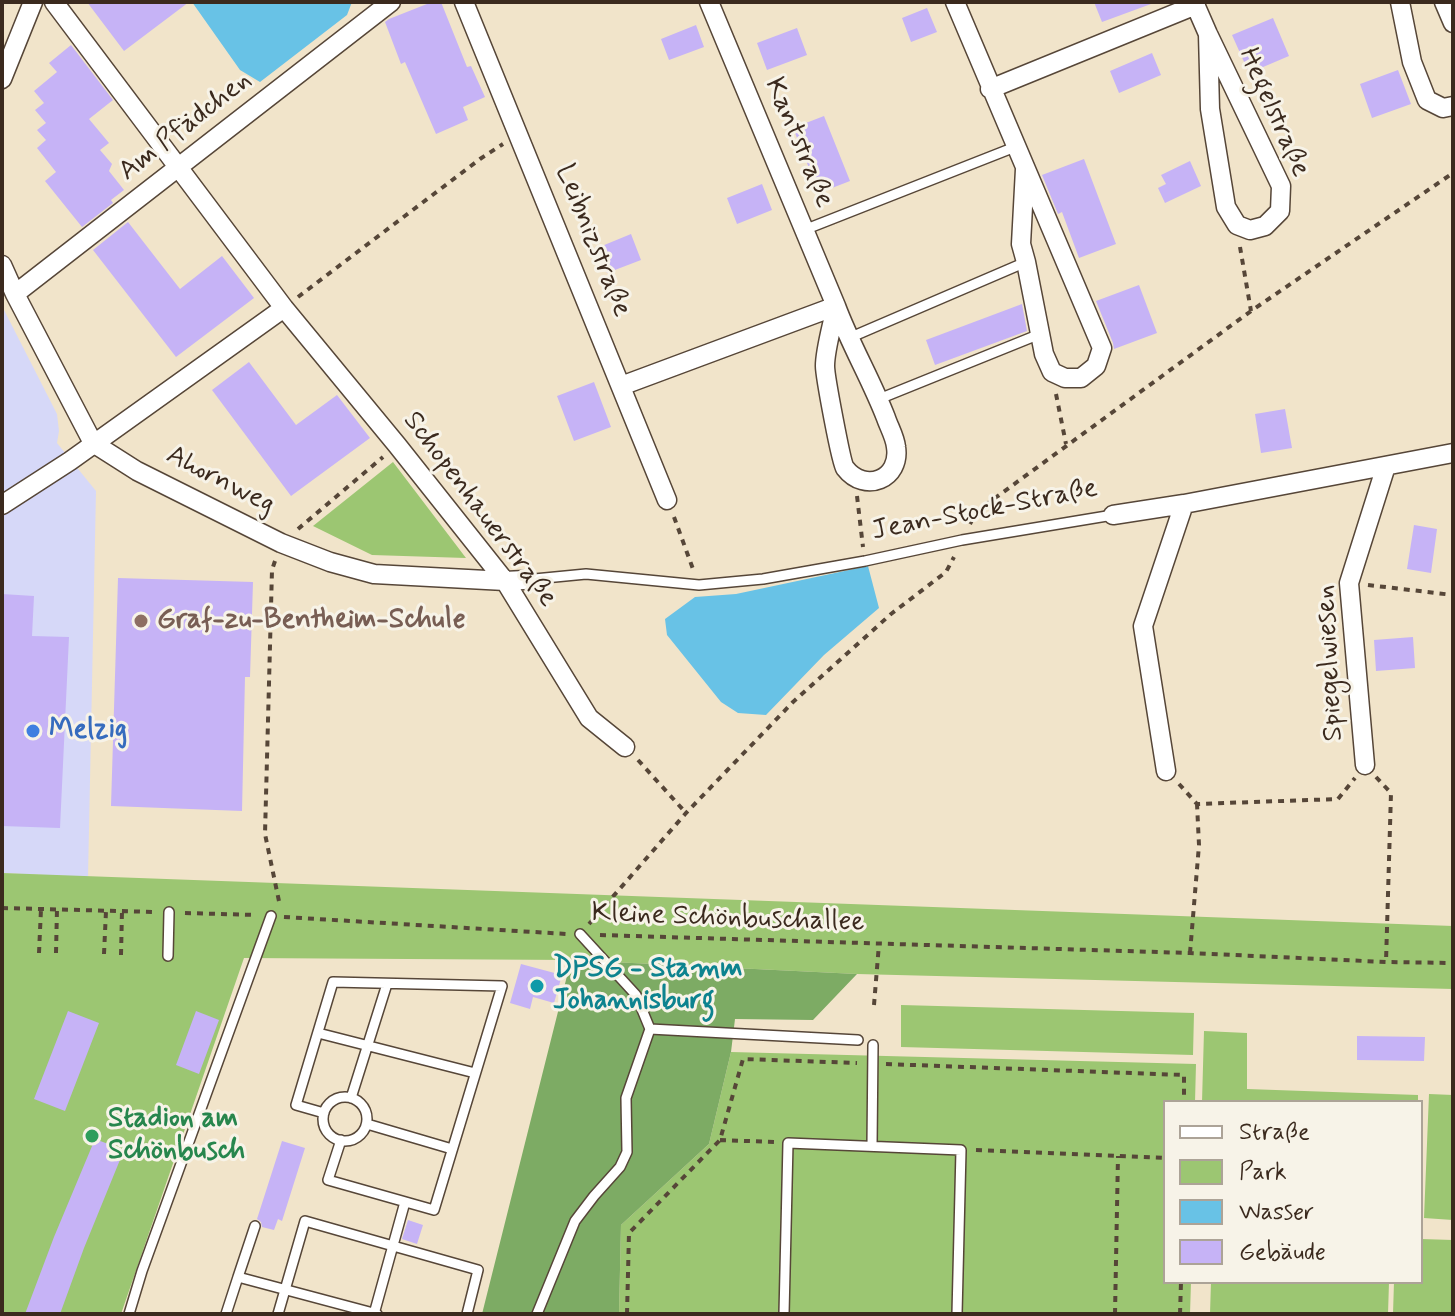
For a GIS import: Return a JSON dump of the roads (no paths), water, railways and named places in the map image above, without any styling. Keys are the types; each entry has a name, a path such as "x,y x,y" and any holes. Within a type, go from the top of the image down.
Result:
{"street":[{"path":"2,79 33,2"},
{"name":"Schopenhauerstraße","path":"54,2 284,308 514,580 589,718 625,747"},
{"name":"Am Pfädchen","path":"15,294 391,2"},
{"name":"Leibnizstraße","path":"464,2 667,500"},
{"name":"Kantstraße","path":"709,2 836,306 848,338 879,399 896,447 895,464 877,482 854,478 842,465 825,366 836,306"},
{"path":"955,2 1102,348 1096,366 1081,378 1065,378 1052,372 1044,354 1021,244 1025,169"},
{"path":"1400,2 1412,62 1427,100 1443,108 1453,106"},
{"path":"1444,2 1453,23"},
{"name":"Hegelstraße","path":"990,89 1195,4 1281,186 1280,211 1265,226 1250,230 1237,225 1226,207 1210,109 1208,34"},
{"name":"Ahornweg","path":"2,265 93,443 137,471 281,543 330,562 374,574 514,580"},
{"path":"621,386 836,306"},
{"path":"2,505 284,308"},
{"name":"Jean-Stock-Straße","path":"1113,515 1453,453"},
{"name":"Spiegelwiesen","path":"1365,765 1349,583 1386,466"},
{"path":"1166,771 1143,626 1184,504"}],"lane":[{"path":"804,230 1015,147"},
{"path":"848,338 1026,262"},
{"path":"879,399 1040,334"},
{"name":"Jean-Stock-Straße","path":"514,580 586,574 699,585 763,579 962,540 1113,515"},
{"path":"168,956 169,912"},
{"path":"129,1314 142,1271 277,916"},
{"path":"537,1314 575,1221 620,1167 627,1152 626,1098 650,1029 636,995 580,934"},
{"path":"324,1113 296,1105 333,982 502,986 434,1210 328,1180 341,1140"},
{"path":"351,1098 387,984"},
{"path":"650,1029 858,1040"},
{"path":"318,1033 475,1073"},
{"path":"872,1146 873,1045"},
{"path":"337,1098 351,1098 359,1101 366,1111 367,1124 355,1139 334,1138 323,1121 324,1113 337,1098"},
{"path":"367,1124 452,1149"},
{"path":"784,1314 788,1143 961,1150 957,1314"},
{"path":"238,1277 375,1314 405,1202"},
{"path":"278,1314 305,1221 478,1270 467,1314"},
{"path":"226,1314 255,1226"}],"water":[{"path":"192,2 352,2 347,15 260,82 240,70"},
{"path":"868,566 879,608 824,655 766,715 738,713 721,702 667,635 665,619 695,597 736,594"}],"place":[{"name":"Graf-zu-Bentheim-Schule","path":"141,621"},
{"name":"Melzig","path":"33,731"},
{"name":"DPSG - Stamm Johannisburg","path":"537,986"},
{"name":"Stadion am Schönbusch","path":"92,1136"}]}
